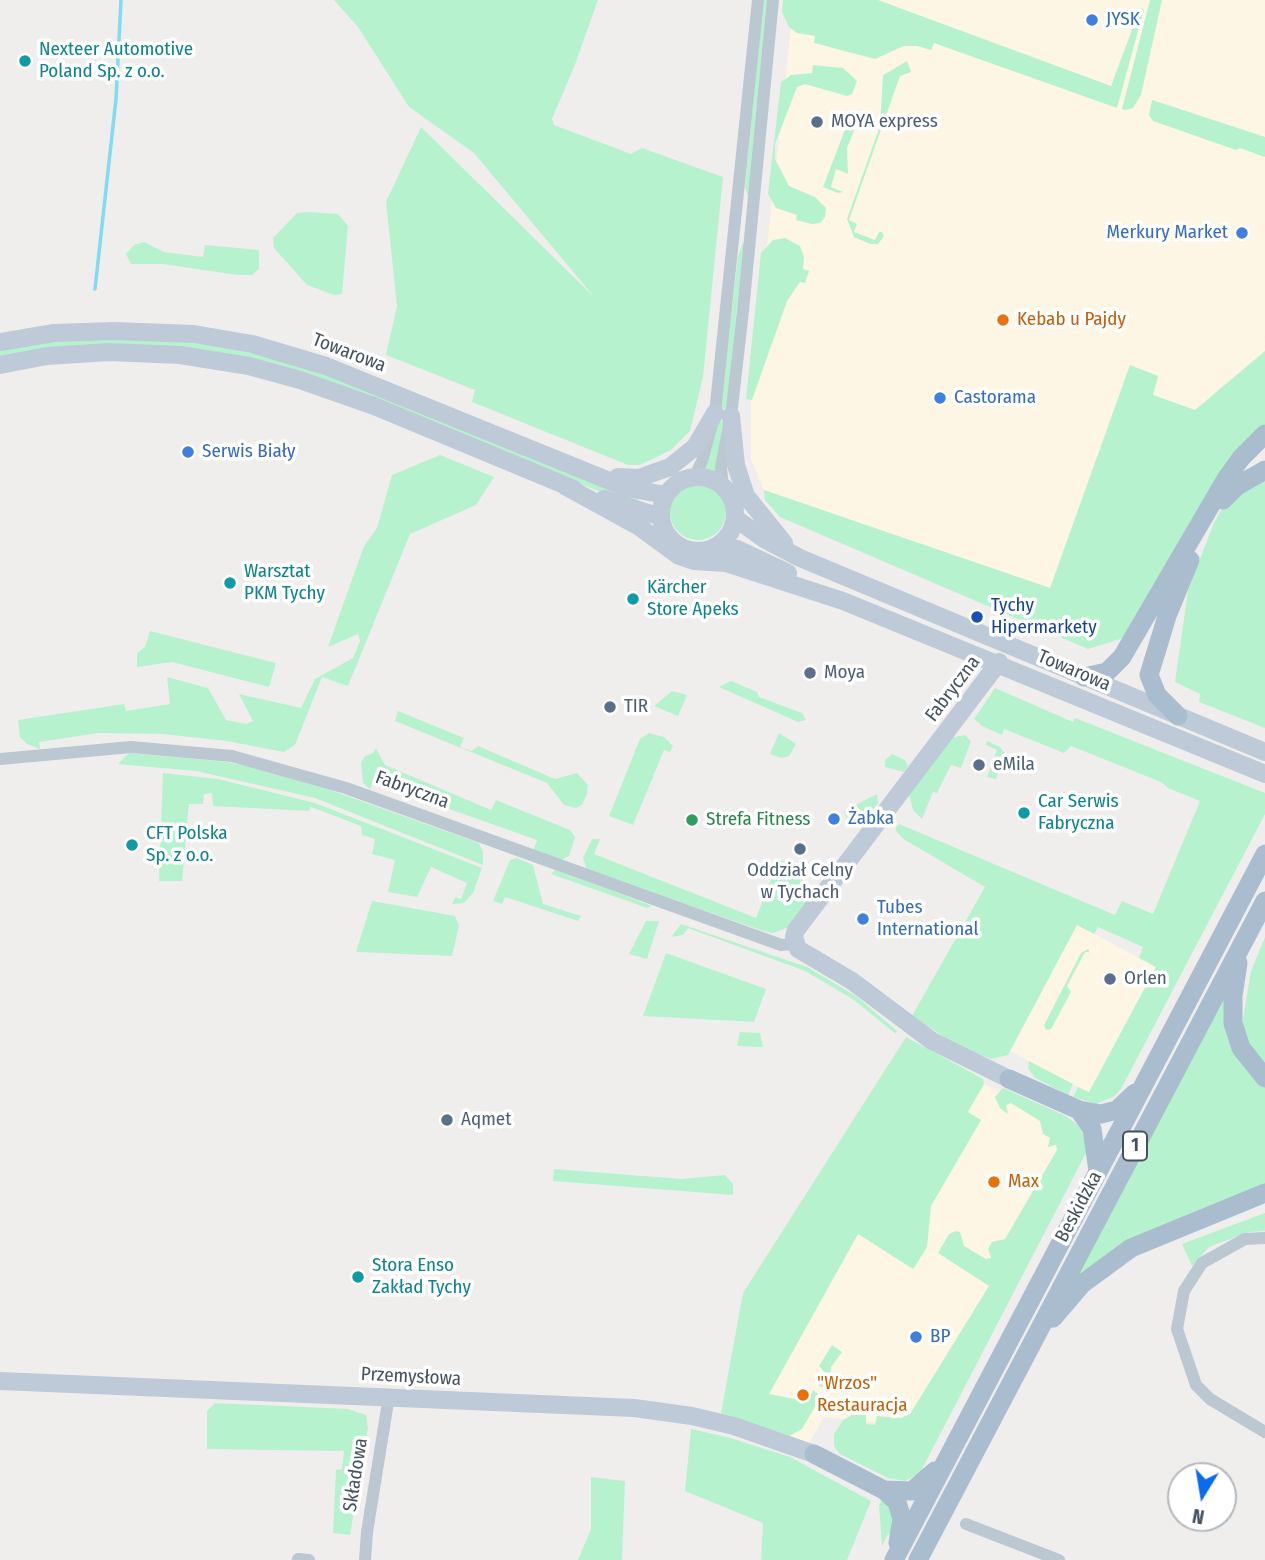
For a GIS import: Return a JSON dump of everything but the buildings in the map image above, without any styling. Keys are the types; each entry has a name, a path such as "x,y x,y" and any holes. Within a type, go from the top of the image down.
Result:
{"main road":[{"path":"1084,677 1107,672 1122,657 1226,480 1241,458 1265,434"},
{"path":"1178,716 1157,695 1149,675 1167,617 1198,542 1218,507 1237,486 1265,470"},
{"name":"Beskidzka","path":"895,1557 1265,854"},
{"name":"Beskidzka","path":"918,1560 1265,901"},
{"path":"1241,946 1233,996 1233,1023 1241,1048 1265,1078"},
{"path":"1009,1079 1079,1110 1101,1114 1117,1110 1143,1085"},
{"path":"1079,1110 1093,1129 1098,1172"},
{"path":"1030,1345 1082,1284 1106,1263 1131,1248 1265,1193"},
{"path":"814,1454 884,1490 897,1503 902,1520 895,1557"},
{"path":"884,1490 912,1491 946,1459"}],"street":[{"path":"717,546 732,529 735,518 734,507 723,487 723,414 758,0"},
{"path":"694,478 723,414 773,0"},
{"name":"Towarowa","path":"0,342 54,333 114,331 194,334 252,344 326,366 627,488 666,495"},
{"path":"0,365 47,356 109,352 180,355 249,366 300,380 374,406 565,486 661,517"},
{"path":"587,471 639,478 670,467 695,447 723,414"},
{"path":"723,414 746,496 770,530 800,558"},
{"path":"723,487 714,481 694,478 678,483 666,495 661,517 663,527 676,544 696,551 717,546 737,549 843,601"},
{"path":"565,486 638,526 678,556 694,561 726,563 843,601"},
{"name":"Towarowa","path":"735,518 764,539 800,558 1265,752"},
{"name":"Towarowa","path":"843,601 999,662 1265,774"},
{"name":"Fabryczna","path":"999,662 796,930 795,944 798,949 852,981 932,1041 1009,1079"},
{"name":"Fabryczna","path":"0,759 131,747 232,756 346,788 781,945 795,944"},
{"path":"1265,1238 1236,1243 1202,1263 1184,1291 1177,1329 1196,1385 1210,1399 1265,1432"},
{"name":"Przemysłowa","path":"0,1381 634,1408 692,1416 762,1434 814,1454"},
{"name":"Składowa","path":"365,1560 388,1396"},
{"path":"966,1524 1059,1560"}],"shaded area":[{"path":"794,0 1265,0 1265,137 1153,100 1149,115 1265,157 1265,351 1195,410 1153,395 1130,366 1051,588 764,490 751,459 751,393"},
{"path":"1077,925 1156,967 1089,1093 1010,1051"},
{"path":"984,1084 1057,1124 1064,1150 989,1285 905,1426 824,1417 809,1443 753,1423 858,1234 914,1269 927,1247 931,1206 981,1120 967,1112"}],"green space":[{"path":"334,0 598,0 552,119 554,125 631,154 642,148 723,177 703,377 690,431 671,450 640,465 628,465 472,402 475,390 386,355 397,306 386,202 421,127 595,298 474,153 409,107 358,27"},
{"path":"763,0 768,0 749,200 745,187"},
{"path":"783,0 878,0 1111,86 1140,8 1144,9 1117,108 934,43 931,50 904,46 875,59 814,43 815,36 797,33 789,27 782,12"},
{"path":"1150,0 1162,0 1141,95 1133,108 1125,110 1122,109"},
{"path":"907,61 911,72 900,76 849,220 857,224 854,232 875,240 879,232 882,232 884,236 878,244 870,244 854,237 847,219 880,126 883,75"},
{"path":"813,65 843,68 857,81 852,94 847,96 805,84 797,87 775,144 775,159 789,186 815,197 826,208 825,217 820,223 812,224 796,220 797,215 776,208 768,194 781,82 791,75 812,73"},
{"path":"1152,100 1265,137 1265,157 1240,148 1236,150 1153,121 1149,115"},
{"path":"851,114 857,116 858,121 847,148 848,174 836,169 831,187 843,192 838,193 823,187"},
{"path":"297,213 338,214 348,226 342,294 334,295 307,285 274,248 273,238"},
{"path":"785,238 800,246 804,257 803,269 809,271 805,283 800,282 787,301 752,400 746,399 761,253 773,240"},
{"path":"144,242 164,252 203,257 205,245 259,250 259,269 252,275 237,275 163,264 131,264 126,254 134,245"},
{"path":"743,242 726,409 721,408 738,256"},
{"path":"79,338 148,338 216,345 315,368 640,496 635,505 261,362 0,357 0,349"},
{"path":"1265,351 1265,426 1127,637 1088,649 780,517 765,500 764,490 1050,588 1130,365 1158,376 1153,395 1195,410"},
{"path":"718,421 724,422 716,474 704,471"},
{"path":"440,455 494,477 476,505 410,534 348,686 322,677 295,745 284,752 227,741 163,734 99,733 39,742 40,749 27,744 20,737 18,720 124,704 126,711 170,704 167,677 208,688 226,720 247,724 253,721 239,694 301,708 315,679 353,658 360,641 358,634 328,647 364,546 377,528 392,475"},
{"path":"1265,474 1265,728 1199,702 1200,694 1175,682 1188,591 1213,525 1222,508"},
{"path":"698,484 709,486 718,492 724,501 724,523 718,532 709,538 698,540 687,538 678,532 672,523 670,512 672,501 678,492 687,486"},
{"path":"150,631 276,663 269,687 172,662 137,667 137,653 145,647"},
{"path":"731,681 757,692 759,697 802,713 806,720 798,722 719,687"},
{"path":"995,688 1073,722 1075,718 1265,793 1265,814 1121,1089 1115,1096 1096,1104 1073,1097 1078,1087 1089,1092 1156,967 1139,958 1143,947 1098,927 1094,934 1077,925 1008,1055 991,1059 956,1045 912,1016 985,887 905,840 896,831 896,827 899,824 1115,915 1122,901 1153,914 1200,801 1168,788 1161,782 1071,746 1064,753 1004,729 1002,735 982,726 974,719"},
{"path":"672,691 687,695 678,716 654,706"},
{"path":"398,711 464,738 460,747 472,751 478,746 555,779 577,773 588,785 582,805 576,808 564,805 547,783 395,721"},
{"path":"649,733 664,737 673,746 670,752 664,750 633,825 609,816 640,739"},
{"path":"779,733 796,744 789,756 782,758 770,754"},
{"path":"965,735 971,741 961,768 951,765 937,793 933,792 922,819 913,810 909,794 949,738"},
{"path":"987,741 1000,747 1006,755 996,779 987,777 997,750 986,745"},
{"path":"376,748 385,765 491,810 496,800 570,830 575,837 569,856 561,860 533,851 537,840 373,782 370,789 363,783 361,763 365,756 373,753"},
{"path":"129,753 228,762 291,776 479,843 483,852 483,865 315,798 196,771 118,764"},
{"path":"892,754 905,760 908,766 904,772 885,767 885,760"},
{"path":"163,773 218,779 315,803 482,868 473,893 464,903 452,904 455,897 461,899 467,883 431,867 417,897 388,892 395,860 372,854 375,839 362,835 361,826 311,807 309,811 213,806 212,793 204,794 203,804 189,804 182,881 159,881"},
{"path":"877,794 878,803 868,817 847,821 844,811"},
{"path":"592,839 600,839 594,854 756,918 779,859 806,870 801,883 812,896 787,928 773,933 763,931 587,870 583,858"},
{"path":"517,858 533,865 543,904 581,916 578,921 505,897 502,904 493,901 510,860"},
{"path":"555,870 652,906 647,908 551,874"},
{"path":"372,901 455,916 459,926 452,956 356,952"},
{"path":"646,921 659,921 647,959 629,954"},
{"path":"681,924 807,967 856,996 897,1031 896,1034 854,1000 805,971 688,928 683,935 671,937"},
{"path":"1265,937 1265,1069 1246,1042 1242,1025 1251,971"},
{"path":"1088,949 1092,958 1089,952 1085,952 1067,986 1071,992 1051,1029 1046,1030 1044,1025 1081,953"},
{"path":"666,953 766,989 754,1022 643,1016"},
{"path":"1223,995 1265,1084 1265,1188 1074,1281"},
{"path":"740,1032 760,1033 763,1047 737,1046"},
{"path":"906,1037 983,1079 984,1084 968,1112 981,1120 931,1206 927,1247 913,1269 858,1234 769,1394 795,1399 802,1404 808,1401 813,1390 821,1396 802,1429 789,1436 721,1413 743,1293"},
{"path":"1029,1061 1073,1084 1068,1095 1035,1078 1028,1068"},
{"path":"1003,1088 1066,1116 1078,1125 1085,1138 1087,1151 920,1473 905,1481 888,1478 840,1454 834,1446 834,1434 843,1420 852,1415 866,1415 866,1424 875,1425 877,1416 901,1418 910,1414 989,1286 938,1253 949,1234 956,1231 960,1232 964,1246 986,1259 991,1258 988,1249 992,1242 1005,1239 1057,1150 1056,1145 1048,1147 1050,1138 1043,1134 1040,1121 1011,1103 1006,1105 1008,1114 1000,1108 995,1097"},
{"path":"554,1169 682,1179 725,1175 733,1184 733,1195 553,1181"},
{"path":"1265,1213 1265,1231 1249,1232 1209,1247 1192,1266 1182,1244"},
{"path":"832,1345 842,1352 831,1367 830,1383 825,1388 819,1386 819,1381 827,1375 819,1366"},
{"path":"215,1403 348,1409 366,1415 368,1428 350,1535 333,1533 336,1470 342,1469 344,1451 207,1449 207,1411"},
{"path":"691,1429 790,1457 871,1501 847,1560 761,1560 763,1523 685,1491"},
{"path":"591,1477 625,1481 622,1560 578,1560 591,1529"},
{"path":"883,1498 894,1516 891,1536 888,1534 882,1546 879,1505"}],"waterway":[{"path":"95,289 116,99 121,0"}],"place":[{"name":"JYSK","path":"1092,20"},
{"name":"Nexteer Automotive Poland Sp. z o.o.","path":"25,61"},
{"name":"MOYA express","path":"817,122"},
{"name":"Merkury Market","path":"1242,233"},
{"name":"Kebab u Pajdy","path":"1003,320"},
{"name":"Castorama","path":"940,398"},
{"name":"Serwis Biały","path":"188,452"},
{"name":"Warsztat PKM Tychy","path":"230,583"},
{"name":"Kärcher Store Apeks","path":"633,599"},
{"name":"Tychy Hipermarkety","path":"977,617"},
{"name":"Moya","path":"810,673"},
{"name":"TIR","path":"610,707"},
{"name":"eMila","path":"979,765"},
{"name":"Car Serwis Fabryczna","path":"1024,813"},
{"name":"Żabka","path":"834,819"},
{"name":"Strefa Fitness","path":"692,820"},
{"name":"CFT Polska Sp. z o.o.","path":"132,845"},
{"name":"Oddział Celny w Tychach","path":"800,849"},
{"name":"Tubes International","path":"863,919"},
{"name":"Orlen","path":"1110,979"},
{"name":"Aqmet","path":"447,1120"},
{"name":"Max","path":"994,1182"},
{"name":"Stora Enso Zakład Tychy","path":"358,1277"},
{"name":"BP","path":"916,1337"},
{"name":"\"Wrzos\" Restauracja","path":"803,1395"}]}
